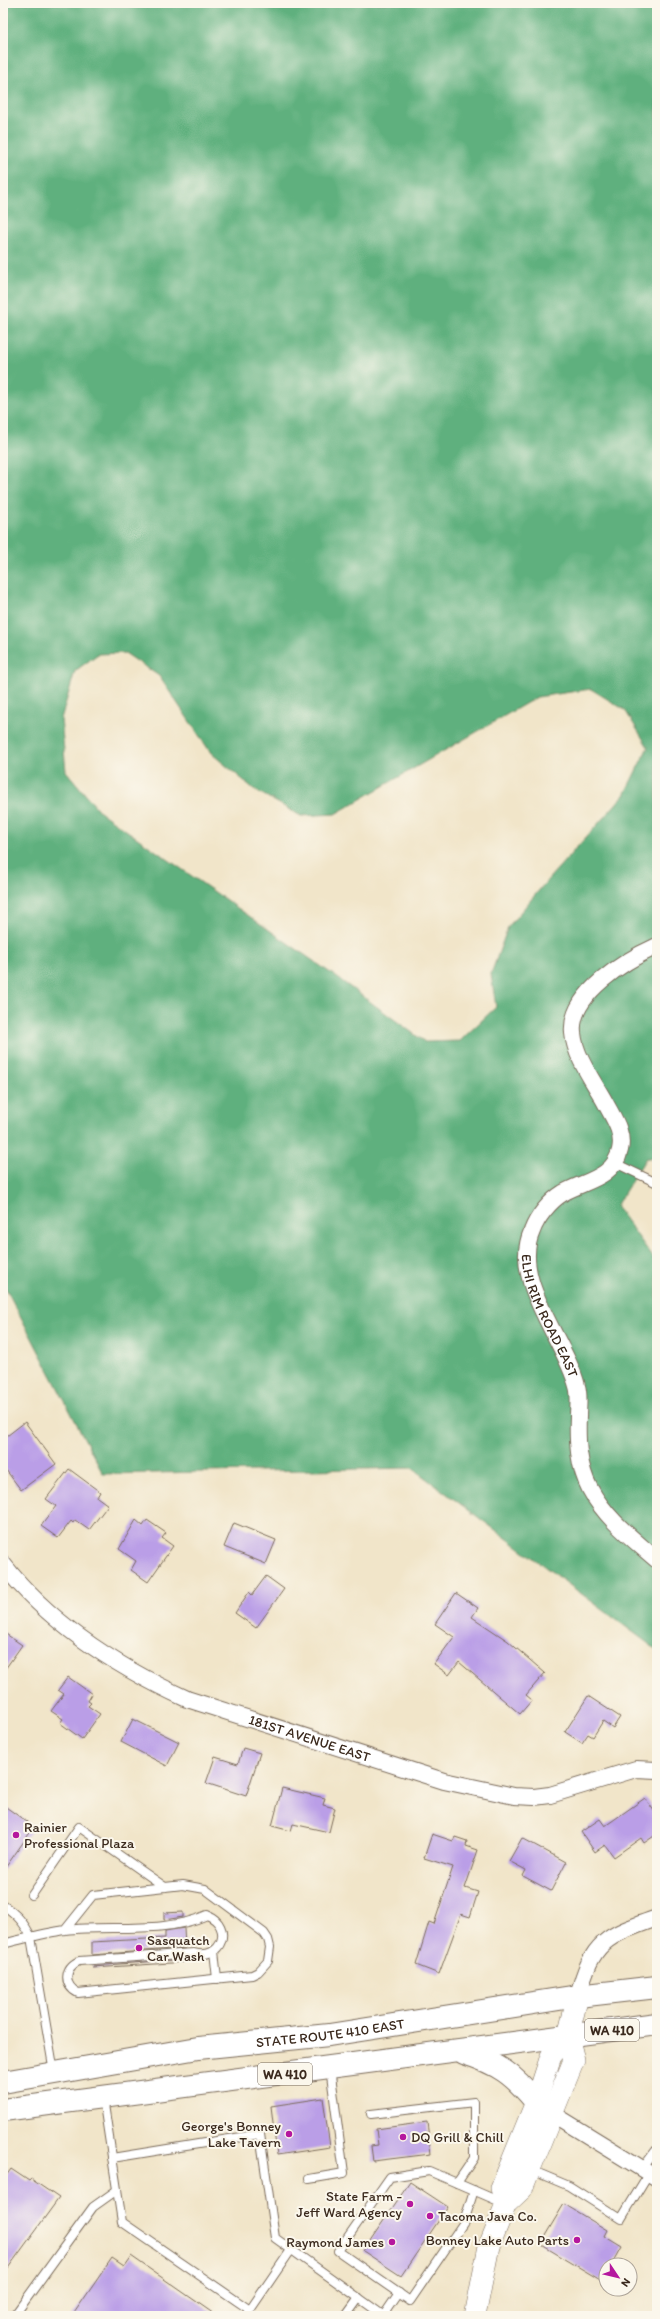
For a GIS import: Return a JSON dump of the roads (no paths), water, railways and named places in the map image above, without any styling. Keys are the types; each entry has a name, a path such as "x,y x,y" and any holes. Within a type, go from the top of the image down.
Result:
{"highway":[{"name":"STATE ROUTE 410 EAST","path":"3,2082 198,2048 329,2035 578,1996 657,1987"},
{"name":"WA 410","path":"3,2110 461,2052 657,2024"},
{"path":"461,2052 483,2059 511,2074 544,2108"}],"street":[{"path":"615,1163 620,1150 621,1137 616,1123 576,1048 572,1023 577,1009 588,994 603,979 631,960 657,946"},
{"name":"ELHI RIM ROAD EAST","path":"615,1163 594,1180 562,1194 544,1211 531,1232 526,1257 532,1287 577,1386 579,1458 589,1487 601,1508 617,1526 657,1560"},
{"name":"181ST AVENUE EAST","path":"3,1564 20,1585 48,1611 102,1653 155,1685 188,1699 444,1781 507,1795 534,1797 550,1795 636,1770 657,1770"},
{"path":"475,2316 489,2246 506,2204 522,2190 530,2170 544,2108 551,2056 568,2036 586,1967 599,1948 613,1935 657,1918"},
{"path":"544,2108 649,2173"},
{"path":"506,2204 502,2188 544,2108"}],"lane":[{"path":"615,1163 657,1183"},
{"path":"32,1895 79,1827 165,1887"},
{"path":"3,1944 66,1930 174,1924 192,1921 207,1915 218,1922 222,1934 219,1947 207,1954 194,1952 79,1961 70,1967 66,1978 70,1988 78,1993 245,1976 258,1972 268,1961 270,1947 268,1939 264,1933 205,1890 183,1885 93,1895 66,1930"},
{"path":"3,1905 16,1914 25,1924 31,1937 55,2073"},
{"path":"214,1951 217,1979"},
{"path":"309,2179 344,2173 330,2068"},
{"path":"103,2097 122,2222 250,2310 291,2250"},
{"path":"371,2114 474,2102 474,2158 457,2183"},
{"path":"112,2158 260,2134 275,2238 384,2316 399,2293"},
{"path":"530,2170 569,2186 621,2219 649,2173 657,2149"},
{"path":"474,2190 464,2222 410,2301 338,2250 390,2177 429,2171 474,2190 506,2204"},
{"path":"14,2316 93,2207 117,2190"},
{"path":"346,2316 359,2298"}],"place":[{"name":"Rainier Professional Plaza","path":"16,1835"},
{"name":"Sasquatch Car Wash","path":"139,1948"},
{"name":"George's Bonney Lake Tavern","path":"289,2134"},
{"name":"DQ Grill & Chill","path":"403,2137"},
{"name":"State Farm - Jeff Ward Agency","path":"410,2204"},
{"name":"Tacoma Java Co.","path":"430,2216"},
{"name":"Bonney Lake Auto Parts","path":"577,2240"},
{"name":"Raymond James","path":"392,2242"}]}
